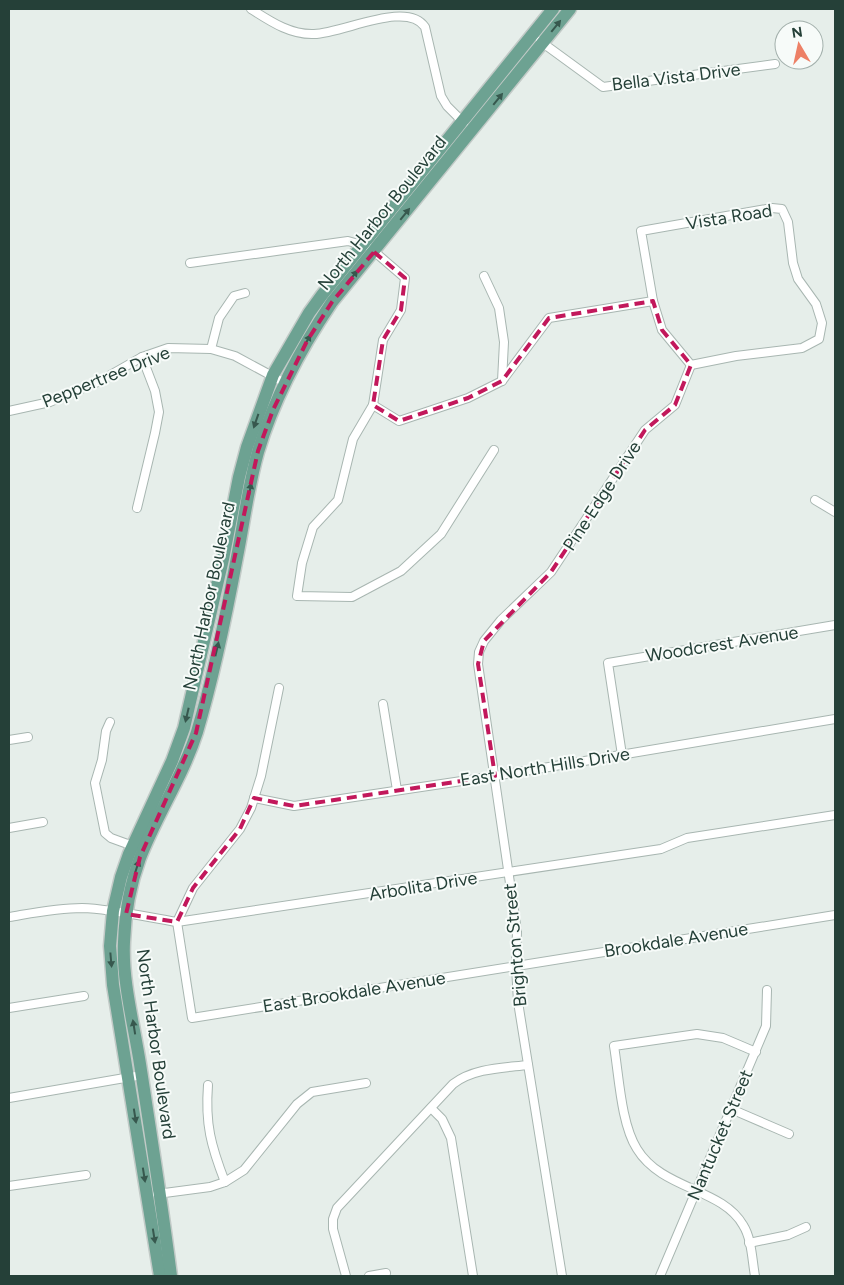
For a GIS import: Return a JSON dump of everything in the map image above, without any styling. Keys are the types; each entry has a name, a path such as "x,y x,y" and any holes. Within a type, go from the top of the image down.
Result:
{"main road":[{"name":"North Harbor Boulevard","path":"160,1276 142,1076 126,981 120,913 120,878 172,761 184,728 247,447 273,375 309,313 472,130 538,39 553,9"},
{"name":"North Harbor Boulevard","path":"171,1276 129,1078 114,985 110,946 120,913 130,894 140,858 185,764 196,733 231,591 256,460 273,410 285,383 319,322 368,248 462,121 538,39 570,9"}],"street":[{"path":"251,9 279,26 297,33 309,34 329,32 361,18 388,10 405,9 415,13 420,16 425,26 441,96 447,106 472,130"},
{"name":"Bella Vista Drive","path":"538,39 603,87 774,64"},
{"name":"Vista Road","path":"772,208 782,209 788,222 793,263 798,279 816,304 822,323 819,339 802,348 736,356 691,365 662,330 653,301 641,231 772,208"},
{"path":"190,263 348,241 368,248 405,278 401,310 383,340 373,405 353,439 338,500 313,527 302,563 297,596 352,597 401,571 441,534 494,450"},
{"path":"484,276 499,308 504,342 502,381"},
{"path":"211,349 219,318 234,296 245,294"},
{"path":"373,405 399,421 468,398 502,381 549,318 653,301"},
{"name":"Peppertree Drive","path":"9,411 50,402 98,382 142,357 168,348 211,349 235,356 285,383"},
{"path":"137,508 156,433 159,412 155,391 142,357"},
{"name":"Pine Edge Drive","path":"501,620 551,572 645,430 674,405 691,365"},
{"path":"815,500 835,512"},
{"name":"Brighton Street","path":"501,620 484,640 479,652 478,664 517,931 518,1002 562,1276"},
{"name":"Woodcrest Avenue","path":"622,755 608,663 835,625"},
{"path":"177,922 193,888 240,829 254,798 261,776 279,688"},
{"path":"383,704 397,790"},
{"name":"East North Hills Drive","path":"254,798 294,806 495,776 835,719"},
{"path":"110,722 106,731 102,760 95,783 97,795 105,833 111,838 133,846"},
{"path":"9,740 28,737"},
{"name":"Arbolita Drive","path":"9,917 82,908 177,922 661,849 686,838 835,815"},
{"path":"9,828 43,822"},
{"name":"Brookdale Avenue","path":"516,966 835,915"},
{"name":"East Brookdale Avenue","path":"177,922 192,1018 516,966"},
{"name":"Nantucket Street","path":"660,1276 766,1026 768,990"},
{"path":"9,1008 84,996"},
{"path":"755,1276 750,1243 744,1226 732,1212 722,1203 657,1172 637,1150 626,1122 614,1046 697,1034 723,1038 756,1052"},
{"path":"346,1276 333,1229 333,1219 337,1208 453,1084 462,1077 474,1073 528,1065"},
{"path":"9,1098 142,1076"},
{"path":"154,1195 210,1187 225,1182 244,1170 297,1104 312,1092 366,1082"},
{"path":"208,1085 206,1108 209,1136 225,1182"},
{"path":"431,1108 442,1119 451,1138 473,1276"},
{"path":"731,1109 789,1134"},
{"path":"9,1186 86,1175"},
{"path":"750,1243 788,1235 806,1227"},
{"path":"370,1276 386,1273"}],"highlighted area":[{"path":"374,252 405,278 401,310 383,340 373,405 399,421 468,398 502,381 549,318 653,301 662,330 691,365 675,405 645,430 551,572 484,641 478,664 495,776 294,806 254,798 240,829 193,888 177,922 126,914 140,857 196,733 258,451 273,410 307,341 332,302"}]}
